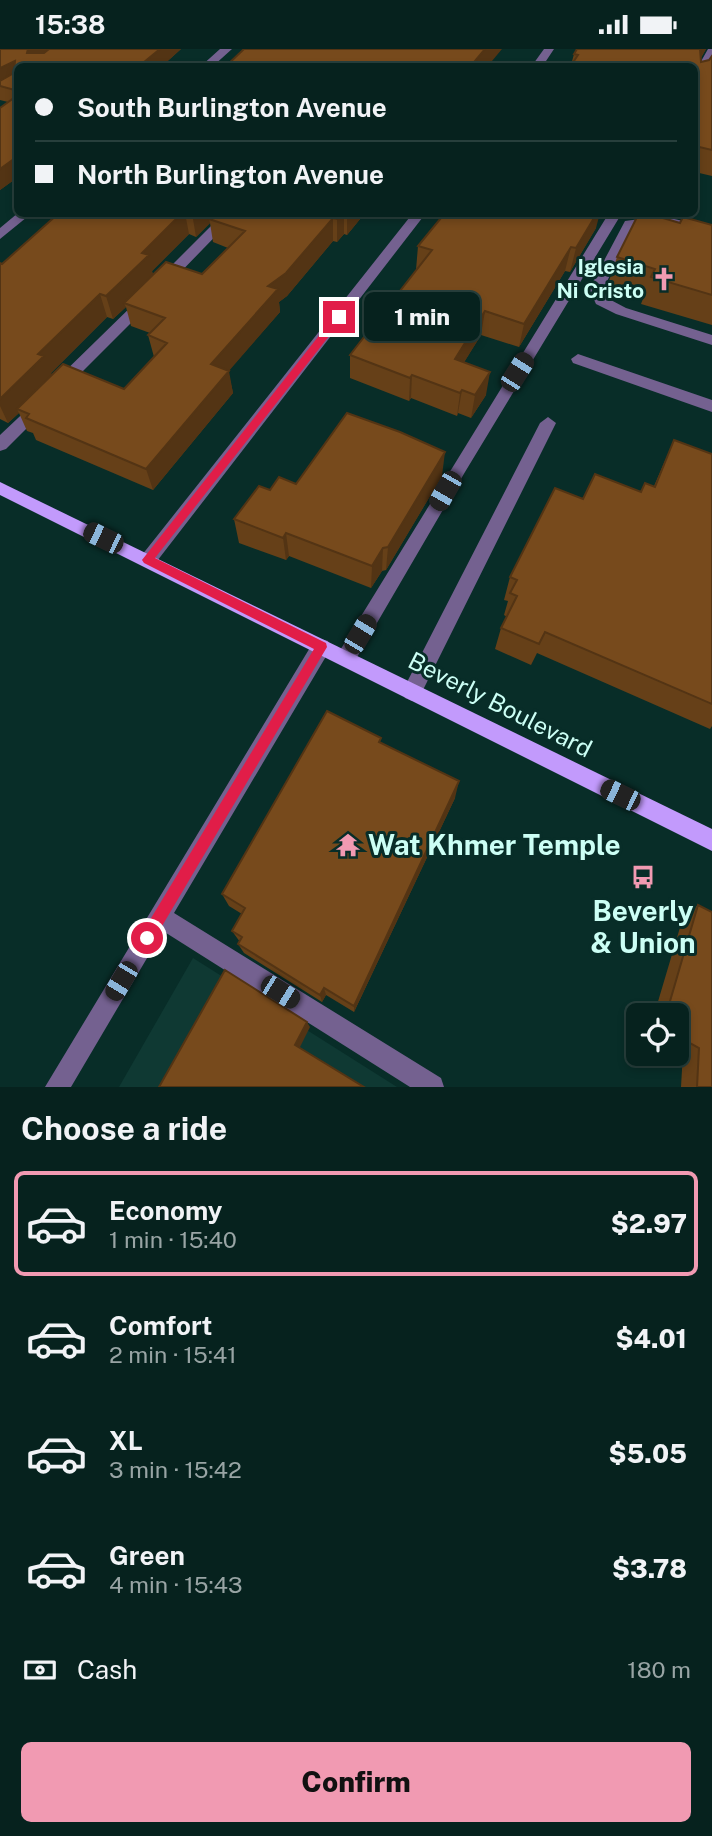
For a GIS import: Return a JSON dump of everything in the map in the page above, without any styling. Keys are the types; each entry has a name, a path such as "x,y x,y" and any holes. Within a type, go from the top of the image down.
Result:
{"main road":[{"name":"Beverly Boulevard","path":"0,488 712,840"}],"street":[{"path":"210,63 227,49"},
{"path":"698,76 712,51"},
{"path":"0,235 21,217"},
{"path":"0,445 228,217"},
{"path":"148,560 417,217"},
{"path":"346,658 473,444 614,217"},
{"path":"712,232 653,218 630,224 596,289 601,301 621,311 712,340"},
{"path":"578,359 712,406"},
{"path":"412,692 548,423"},
{"path":"57,1087 321,647"},
{"path":"160,917 432,1087"}],"shaded area":[{"path":"193,958 397,1087 119,1087"}],"building":[{"path":"0,49 28,49 27,53 44,53 49,49 160,49 143,63 15,61 0,68"},
{"path":"244,49 485,49 473,63 229,63"},
{"path":"577,49 700,49 701,62 712,56 712,150 698,147 698,63 573,63 578,55 574,54"},
{"path":"14,73 14,90 0,86 0,81"},
{"path":"14,98 14,159 0,169 0,108"},
{"path":"55,217 178,217 142,253 149,255 106,296 100,294 38,354 44,356 0,399 0,263"},
{"path":"339,217 333,218 286,273 268,286 278,289 211,364 229,371 146,469 26,418 29,414 17,409 63,364 124,389 167,343 148,335 165,318 124,303 166,262 202,274 245,231 209,219"},
{"path":"442,217 595,217 576,248 571,247 524,324 485,311 455,359 490,372 475,395 462,390 460,393 412,375 410,378 350,355 432,250 418,246"},
{"path":"637,217 660,217 680,223 683,217 712,225 712,295 651,277 655,269 617,257"},
{"path":"347,413 445,452 388,547 383,548 372,566 286,533 283,538 234,519 259,486 270,490 279,477 296,484"},
{"path":"674,440 712,454 712,704 545,632 539,644 501,628 517,596 510,593 517,580 510,577 555,488 583,499 595,474 641,492 645,483 655,487"},
{"name":"Wat Khmer Temple","path":"327,711 381,738 379,742 459,781 354,1006 324,988 320,995 238,944 242,937 232,931 245,908 222,894"},
{"path":"698,905 712,912 712,1087 697,1087 699,1048 689,1043 689,1003 669,1003"},
{"path":"225,970 307,1022 295,1045 364,1087 159,1087"}],"place":[{"name":"Iglesia Ni Cristo","path":"664,279"},
{"name":"Wat Khmer Temple","path":"348,845"},
{"name":"Beverly & Union","path":"643,877"}],"route":[{"path":"147,938 321,647 148,560 339,317"}]}
